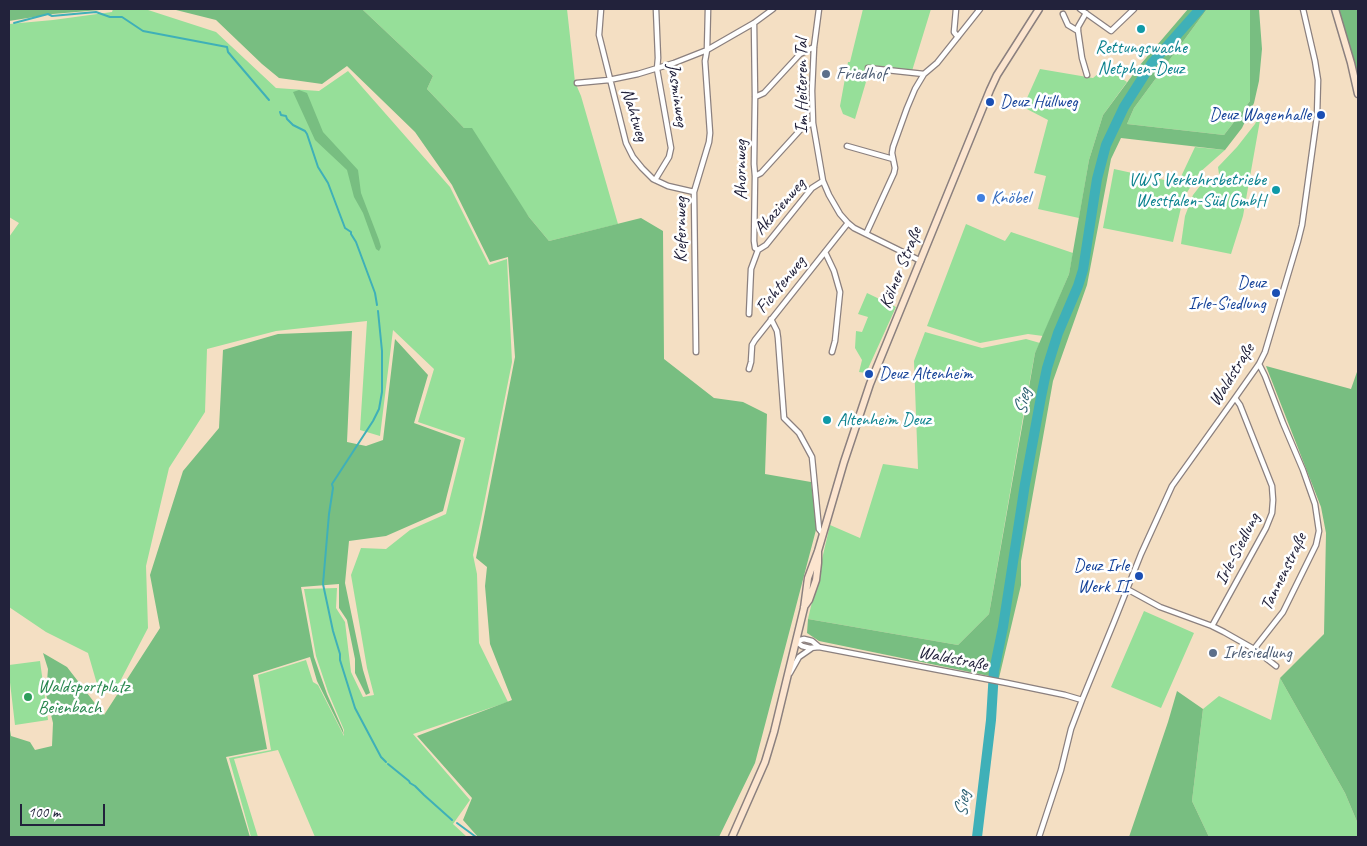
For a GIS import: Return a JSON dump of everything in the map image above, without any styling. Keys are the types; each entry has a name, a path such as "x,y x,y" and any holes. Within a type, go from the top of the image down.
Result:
{"main road":[{"name":"Kölner Straße","path":"732,837 764,762 774,732 804,608 816,580 818,551 844,462 870,384 990,90 997,75 1039,9"},
{"path":"1335,9 1358,94"}],"street":[{"name":"Nahtweg","path":"602,9 599,35 626,144 633,157 655,180 668,186 694,192"},
{"name":"Jasminweg","path":"655,180 669,157 671,148 657,69 656,9"},
{"name":"Kiefernweg","path":"696,352 694,192 710,133 705,61 708,9"},
{"path":"577,84 609,80 657,69 707,50 754,23 773,9"},
{"name":"Im Heiteren Tal","path":"819,9 814,47 812,90 813,123 823,181 834,204 848,223 866,234 920,260"},
{"path":"956,9 954,32 958,38"},
{"path":"866,234 894,173 893,147 906,108 915,89 924,74 937,63 980,9"},
{"path":"1080,9 1111,31 1134,9"},
{"name":"Waldstraße","path":"1038,837 1082,700 1158,513 1172,486 1259,364 1265,352 1298,241 1318,116 1317,70 1303,9"},
{"path":"1086,13 1078,27 1078,31 1087,75"},
{"path":"1063,14 1068,24 1078,31"},
{"name":"Ahornweg","path":"749,314 751,269 758,250 755,248 754,241 754,23"},
{"path":"755,97 764,93 800,54 814,47"},
{"path":"868,68 924,74"},
{"path":"755,176 761,173 802,128 813,123"},
{"path":"847,146 893,159"},
{"name":"Akazienweg","path":"758,250 766,245 812,188 823,181"},
{"name":"Fichtenweg","path":"749,369 752,345 755,340 848,223"},
{"path":"825,252 834,271 840,292 836,334 832,352"},
{"path":"771,319 778,338 783,414 784,418 799,433 812,457 819,529 823,534"},
{"name":"Tannenstraße","path":"1254,649 1283,612 1316,545 1319,531 1315,504 1303,470 1259,364"},
{"name":"Irle-Siedlung","path":"1212,626 1266,528 1272,513 1274,500 1272,486 1240,405 1235,398"},
{"path":"1127,589 1160,607 1212,626 1254,649 1276,666"},
{"name":"Waldstraße","path":"796,641 804,639 812,641 819,647"},
{"path":"796,641 802,646 812,648"},
{"name":"Waldstraße","path":"812,648 819,647 1065,695 1082,700"},
{"path":"788,676 799,657 812,648"}],"green space":[{"path":"9,9 111,9 53,14 9,21"},
{"path":"113,9 145,9 216,32 276,88 319,91 348,71 450,187 489,265 507,259 512,362 473,555 477,574 479,643 508,702 413,734 470,800 453,824 467,837 315,837 278,750 234,759 258,837 251,837 229,758 271,750 258,675 306,660 313,682 318,685 344,736 344,730 328,692 316,656 304,589 337,588 336,608 345,622 351,672 363,697 374,695 367,668 351,575 361,548 386,549 410,530 446,514 465,438 418,422 434,369 393,330 380,436 360,430 367,321 276,331 207,349 205,412 169,468 146,566 148,628 114,693 97,684 88,653 46,632 9,607 9,237 19,223 9,217 9,24 112,12"},
{"path":"172,9 362,9 433,76 427,89 464,128 472,128 529,217 549,241 641,218 663,231 664,359 714,398 743,402 767,414 765,474 811,482 817,526 755,763 719,837 478,837 463,820 472,798 417,736 512,700 490,644 485,586 487,567 476,558 515,357 508,257 490,262 452,185 415,132 347,66 322,84 279,78 216,20"},
{"path":"362,9 567,9 575,82 581,96 618,224 549,241 529,217 464,128 427,89 433,76"},
{"path":"863,9 931,9 912,71 871,65 855,119 843,114 840,106 848,62 850,62"},
{"path":"1188,9 1207,9 1134,108 1127,124 1224,135 1250,101 1250,9 1259,9 1262,49 1259,81 1254,103 1242,128 1225,150 1121,138 1111,159 1087,285 1053,381 1021,561 1021,585 999,678 819,641 807,633 808,619 958,645 989,614 1035,353 1069,274 1089,160 1103,115 1140,65"},
{"path":"1207,9 1250,9 1250,101 1224,135 1127,124 1134,108"},
{"path":"1335,9 1358,9 1358,90"},
{"path":"1105,68 1127,82 1103,115 1089,160 1079,218 1038,209 1046,176 1034,173 1048,120 1023,107 1040,69 1093,78"},
{"path":"299,90 307,93 323,132 358,170 361,193 381,247 379,251 376,249 363,213 354,197 347,170 315,140 293,92"},
{"path":"1262,109 1243,216 1231,254 1181,244 1185,216 1193,195 1200,186 1220,181 1218,167 1255,124"},
{"path":"1195,147 1225,150 1199,173 1183,199 1173,242 1103,228 1114,169 1178,183"},
{"path":"966,224 1005,241 1011,232 1073,253 1069,274 1043,336 1028,334 980,343 927,326"},
{"path":"867,293 896,307 866,373 859,372 862,360 855,348 856,331 862,332 868,317 858,314"},
{"path":"352,331 347,442 366,446 383,440 395,339 428,375 414,423 461,440 443,511 386,536 349,541 345,583 363,670 370,693 366,695 355,673 355,659 347,620 339,608 339,584 301,587 314,657 344,735 317,681 310,657 253,675 267,749 226,757 250,837 9,837 9,724 11,736 30,742 35,750 52,746 53,723 46,694 48,669 43,653 67,667 104,715 160,628 150,575 183,471 219,428 223,350 278,334"},
{"path":"925,332 982,348 1026,339 1040,343 1035,353 1025,406 989,614 958,645 808,619 830,525 860,538 883,464 918,469 914,361"},
{"path":"1266,366 1351,389 1358,369 1358,824 1345,793 1280,678 1324,634 1326,533 1321,507"},
{"path":"1144,611 1194,633 1161,708 1111,687"},
{"name":"Waldsportplatz Beienbach","path":"40,661 48,720 15,725 9,665"},
{"path":"1280,678 1345,793 1358,824 1358,837 1209,837 1192,801 1203,709 1219,696 1271,720"},
{"path":"1177,691 1203,709 1192,801 1209,837 1129,837 1168,722"}],"waterway":[{"name":"Sieg","path":"977,837 991,720 994,671 1041,397 1047,368 1058,333 1083,270 1097,179 1106,145 1124,107 1152,63 1200,9"},
{"path":"14,23 48,14 52,16 96,12 110,17 122,17 143,31 227,47 228,52 269,100"},
{"path":"280,112 293,125 307,134 318,167 328,183 345,228 351,232 356,242 375,293 377,305"},
{"path":"378,311 382,351 382,392 379,409 332,484 323,584 340,660 355,708 381,757 386,762"},
{"path":"388,764 452,820"},
{"path":"457,823 476,837"}],"place":[{"name":"Rettungswache Netphen-Deuz","path":"1141,29"},
{"name":"Friedhof","path":"826,74"},
{"name":"Deuz Hüllweg","path":"990,102"},
{"name":"Deuz Wagenhalle","path":"1321,115"},
{"name":"VWS Verkehrsbetriebe Westfalen-Süd GmbH","path":"1276,190"},
{"name":"Knöbel","path":"981,198"},
{"name":"Deuz Irle-Siedlung","path":"1276,293"},
{"name":"Deuz Altenheim","path":"869,374"},
{"name":"Altenheim Deuz","path":"827,420"},
{"name":"Deuz Irle Werk II","path":"1139,576"},
{"name":"Irlesiedlung","path":"1213,653"},
{"name":"Waldsportplatz Beienbach","path":"28,697"}]}
